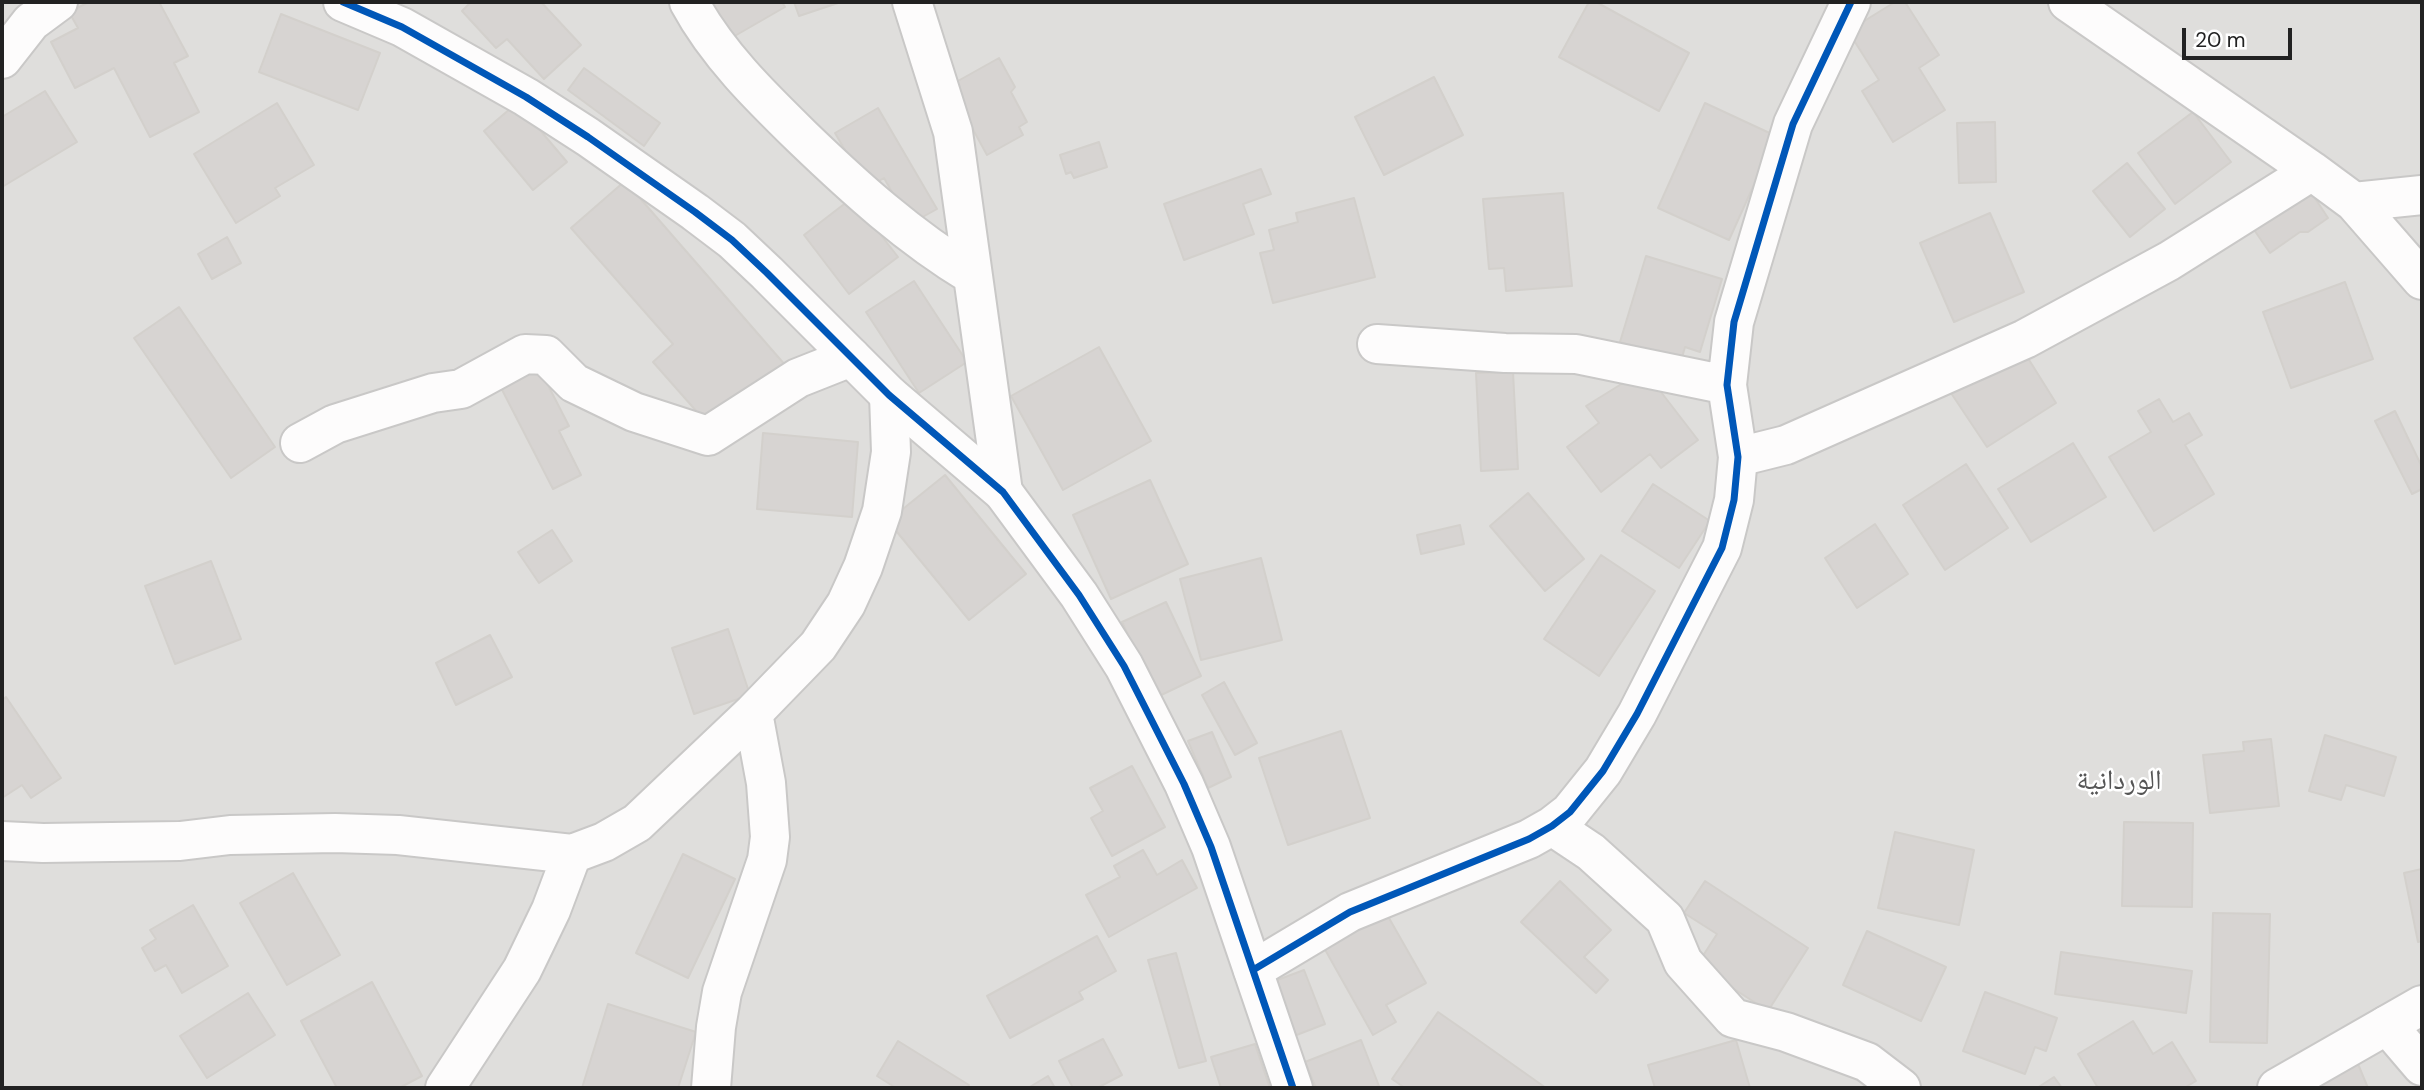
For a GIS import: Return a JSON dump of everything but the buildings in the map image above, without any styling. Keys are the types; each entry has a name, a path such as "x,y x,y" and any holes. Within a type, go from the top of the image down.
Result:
{"street":[{"path":"2,59 31,22 58,2"},
{"path":"343,2 402,27 526,97 588,136 732,240 889,395 1003,492 1079,595 1124,666 1184,784 1212,846 1293,1088"},
{"path":"690,2 736,71 792,128 847,181 890,217 935,253 972,275"},
{"path":"912,2 953,132 1003,492"},
{"path":"1252,970 1350,912 1529,839 1552,826 1570,812 1603,771 1637,714 1700,593 1728,531 1738,457 1727,385 1734,322 1793,124 1851,2"},
{"path":"2068,2 2354,202 2422,280"},
{"path":"1738,457 1786,444 2025,339 2169,261 2312,171"},
{"path":"2354,202 2422,195"},
{"path":"1377,344 1505,353 1576,354 1727,385"},
{"path":"300,443 335,424 433,393 461,389 525,354 547,355 575,383 634,412 708,436 798,378 852,357"},
{"path":"2,841 180,841 230,835 335,833 398,835 572,854 604,842 637,822 753,713 818,646 846,604 863,567 882,511 891,452 889,395"},
{"path":"711,1088 722,992 767,860 770,837 766,783 753,713"},
{"path":"1552,826 1591,852 1665,919 1684,962 1732,1018 1786,1032 1867,1062 1901,1088"},
{"path":"446,1088 522,970 551,910 572,854"},
{"path":"2277,1088 2422,1005"},
{"path":"2387,1025 2422,1066"}],"shaded area":[{"path":"2,2 2422,2 2422,1088 2,1088"}],"cycle path":[{"path":"343,2 402,27 526,97 695,212 732,240 767,273 889,395 1003,492 1079,595 1124,666 1184,784 1211,847 1293,1088"},
{"path":"1253,970 1350,912 1529,839 1552,826 1570,812 1603,771 1637,714 1722,548 1734,500 1738,457 1727,385 1734,322 1793,124 1851,2"}],"district":[{"name":"الوردانية","path":"2119,782"}]}
